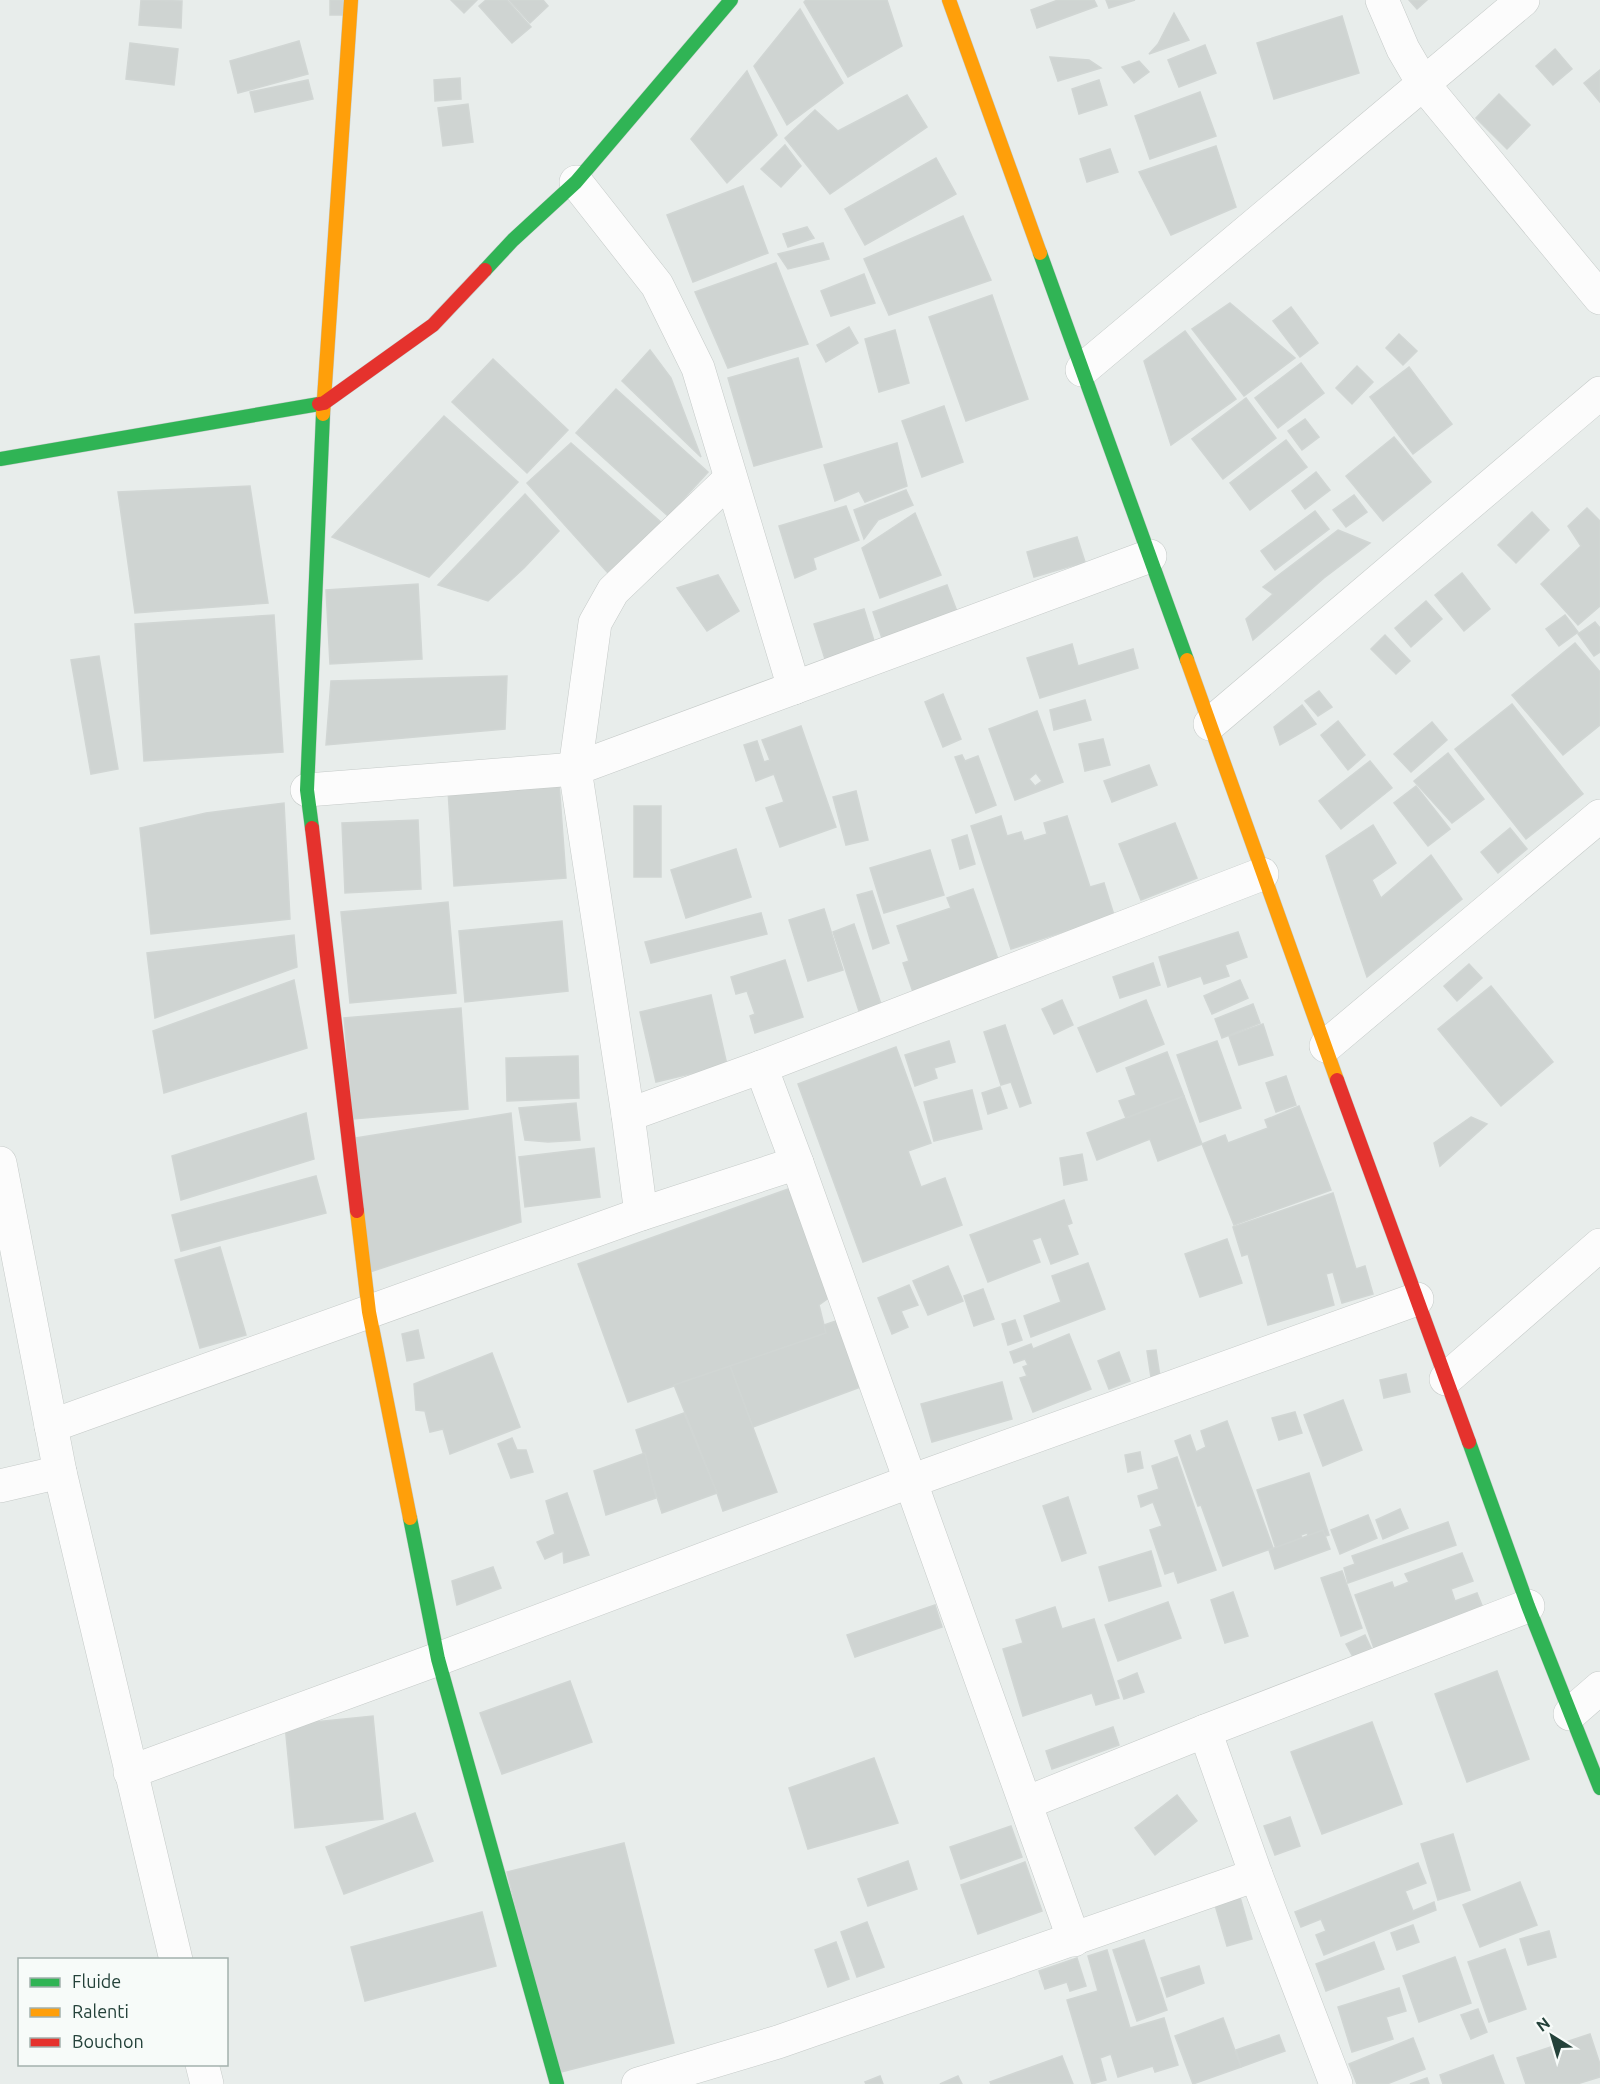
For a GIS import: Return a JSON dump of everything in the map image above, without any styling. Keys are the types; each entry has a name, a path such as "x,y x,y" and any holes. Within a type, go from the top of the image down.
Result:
{"street":[{"path":"351,0 324,403 307,790 369,1312 438,1659 557,2084"},
{"path":"0,459 324,403 433,325 513,240 576,182 731,0"},
{"path":"949,0 1262,874 1528,1606 1600,1788"},
{"path":"1382,0 1403,49 1424,85 1600,298"},
{"path":"1083,370 1523,0"},
{"path":"576,182 657,285 698,368 794,688"},
{"path":"1210,724 1600,393"},
{"path":"641,1214 575,769 595,623 613,591 730,479"},
{"path":"307,790 575,769 1150,556"},
{"path":"1326,1046 1600,816"},
{"path":"628,1115 761,1067 1262,874"},
{"path":"761,1067 911,1480 1074,1940"},
{"path":"0,1163 60,1472 176,1958"},
{"path":"51,1426 641,1214 797,1163"},
{"path":"1446,1379 1600,1245"},
{"path":"130,1772 438,1659 911,1480 1417,1299"},
{"path":"0,1486 60,1472"},
{"path":"1026,1803 1528,1606"},
{"path":"1570,1714 1600,1688"},
{"path":"1205,1731 1256,1875 1336,2084"},
{"path":"638,2084 778,2042 1256,1875"}],"building":[{"path":"141,0 182,1 181,28 139,25"},
{"path":"330,0 343,0 343,15 330,15"},
{"path":"451,0 477,0 464,13"},
{"path":"486,0 507,0 531,27 512,43 479,6"},
{"path":"509,0 543,0 548,6 530,23"},
{"path":"806,0 887,0 902,46 848,77 804,2"},
{"path":"1058,0 1094,0 1097,6 1037,28 1031,10"},
{"path":"1106,0 1135,0 1109,8"},
{"path":"1409,0 1427,0 1417,9"},
{"path":"800,9 843,83 787,125 754,66"},
{"path":"1174,13 1189,40 1149,54 1158,44"},
{"path":"1342,16 1359,73 1274,99 1257,43"},
{"path":"299,41 308,74 238,93 230,61"},
{"path":"130,43 178,49 174,85 126,79"},
{"path":"1205,45 1216,73 1179,87 1168,60"},
{"path":"1555,49 1572,69 1553,85 1536,66"},
{"path":"1050,57 1089,60 1101,68 1058,81"},
{"path":"1139,61 1149,72 1134,83 1122,67"},
{"path":"1600,70 1600,102 1584,83"},
{"path":"747,71 777,135 727,183 691,139"},
{"path":"460,78 461,99 435,101 434,80"},
{"path":"308,80 313,99 255,112 250,92"},
{"path":"1099,80 1107,105 1079,114 1072,89"},
{"path":"1200,92 1216,136 1150,159 1135,116"},
{"path":"1499,94 1530,125 1507,149 1476,118"},
{"path":"907,95 927,127 830,194 785,138 815,110 838,131"},
{"path":"468,104 473,142 443,146 438,108"},
{"path":"785,145 801,166 781,187 761,169"},
{"path":"1216,146 1236,207 1171,235 1139,172"},
{"path":"1110,149 1118,172 1087,182 1080,159"},
{"path":"936,158 956,194 865,245 845,209"},
{"path":"743,186 768,253 693,282 667,215"},
{"path":"963,216 991,280 889,315 864,259"},
{"path":"807,227 814,238 788,247 783,234"},
{"path":"823,243 829,259 788,269 778,254"},
{"path":"776,263 808,344 728,368 695,292"},
{"path":"864,274 875,303 831,316 821,291"},
{"path":"992,295 1028,399 966,421 929,317"},
{"path":"1230,303 1295,358 1244,396 1192,329"},
{"path":"1291,307 1318,343 1300,357 1273,321"},
{"path":"849,327 858,343 826,362 817,345"},
{"path":"895,330 909,383 879,392 865,339"},
{"path":"1185,331 1236,399 1171,445 1144,361"},
{"path":"1399,334 1417,351 1403,365 1386,348"},
{"path":"650,350 671,378 701,457 622,381"},
{"path":"798,358 822,447 754,466 728,378"},
{"path":"493,359 568,430 527,473 452,402"},
{"path":"1301,363 1324,393 1278,428 1255,398"},
{"path":"1357,366 1373,382 1352,404 1336,388"},
{"path":"1409,367 1452,424 1413,454 1370,397"},
{"path":"616,389 708,472 668,516 576,433"},
{"path":"1246,398 1276,438 1223,479 1192,439"},
{"path":"944,406 963,462 922,477 902,421"},
{"path":"444,416 518,482 429,577 332,537"},
{"path":"1305,419 1319,437 1302,450 1288,431"},
{"path":"1394,437 1431,482 1383,521 1346,476"},
{"path":"1286,440 1307,467 1250,510 1230,483"},
{"path":"571,443 663,524 608,573 527,483"},
{"path":"897,443 907,486 865,502 859,491 835,501 824,465"},
{"path":"1316,472 1330,490 1305,509 1292,491"},
{"path":"250,486 268,603 135,613 118,492"},
{"path":"906,490 913,505 878,520 864,539 854,510"},
{"path":"525,494 559,531 524,568 488,601 438,585"},
{"path":"1354,495 1367,512 1346,527 1333,510"},
{"path":"846,506 859,540 813,558 816,569 795,578 779,526"},
{"path":"1587,508 1600,521 1600,606 1578,625 1541,584 1581,546 1568,526"},
{"path":"1315,511 1329,529 1275,570 1261,551"},
{"path":"1532,512 1549,530 1516,563 1498,545"},
{"path":"915,513 941,575 880,598 862,548"},
{"path":"1338,530 1370,543 1324,578 1253,640 1246,619 1273,594 1263,587"},
{"path":"1077,537 1085,562 1034,577 1027,552"},
{"path":"1462,573 1490,609 1464,631 1435,595"},
{"path":"718,575 739,611 707,631 677,588"},
{"path":"418,584 422,659 330,664 326,590"},
{"path":"947,585 958,614 883,641 873,612"},
{"path":"1426,601 1442,619 1411,647 1395,628"},
{"path":"864,609 875,644 825,659 814,624"},
{"path":"274,615 283,752 144,761 135,624"},
{"path":"1565,615 1578,632 1559,646 1546,629"},
{"path":"1595,622 1600,628 1600,652 1594,656 1578,634"},
{"path":"1385,635 1410,661 1396,674 1371,649"},
{"path":"1575,643 1600,672 1600,725 1563,755 1512,695"},
{"path":"1072,644 1078,666 1133,649 1138,668 1040,698 1027,658"},
{"path":"99,656 118,769 91,774 71,660"},
{"path":"507,676 505,729 326,745 331,681"},
{"path":"1319,691 1332,707 1318,716 1305,701"},
{"path":"943,694 961,739 943,747 925,702"},
{"path":"1085,700 1091,720 1054,730 1050,710"},
{"path":"1512,704 1583,794 1526,839 1455,749"},
{"path":"1302,705 1316,724 1280,745 1274,727"},
{"path":"1037,711 1063,782 1015,800 989,729","holes":["1036,773 1042,781 1035,786 1029,779"]},
{"path":"1338,721 1365,755 1348,770 1321,735"},
{"path":"1432,722 1447,740 1411,772 1394,754"},
{"path":"801,726 836,827 780,847 766,808 784,802 774,774 756,781 744,745 757,741 764,762 770,760 762,740"},
{"path":"1103,739 1110,765 1085,771 1079,744"},
{"path":"1448,753 1484,799 1452,823 1414,781"},
{"path":"962,755 965,761 978,756 996,805 976,813 955,757"},
{"path":"1370,761 1392,788 1341,829 1319,801"},
{"path":"1149,765 1157,785 1112,802 1104,781"},
{"path":"559,782 566,878 454,886 448,790"},
{"path":"1416,786 1450,829 1428,846 1394,803"},
{"path":"856,791 868,840 846,845 833,797"},
{"path":"284,803 290,919 151,934 140,828 206,813"},
{"path":"634,806 661,806 661,877 634,877"},
{"path":"1001,816 1007,836 1021,832 1024,841 1047,834 1044,823 1067,816 1090,887 1104,883 1114,915 1011,949 971,826"},
{"path":"418,820 421,889 345,893 342,823"},
{"path":"1175,823 1197,878 1141,900 1119,844"},
{"path":"1373,825 1396,863 1372,880 1381,898 1431,855 1462,899 1367,977 1326,856"},
{"path":"1510,828 1527,849 1498,873 1481,852"},
{"path":"967,835 975,864 960,869 952,840"},
{"path":"736,849 751,897 686,918 671,870"},
{"path":"930,850 944,895 884,913 870,868"},
{"path":"973,889 999,962 913,992 903,963 909,961 897,926 951,908 947,898"},
{"path":"872,891 889,943 873,949 857,895"},
{"path":"448,902 456,993 350,1003 341,912"},
{"path":"824,909 843,970 808,981 789,920"},
{"path":"761,913 767,934 651,963 645,942"},
{"path":"562,921 568,991 465,1002 459,931"},
{"path":"854,924 881,1004 859,1011 833,932"},
{"path":"1238,932 1247,957 1225,965 1229,976 1204,984 1201,976 1168,987 1159,957"},
{"path":"294,935 297,967 155,1018 147,953"},
{"path":"785,960 803,1017 755,1033 750,1016 755,1014 747,991 736,994 731,977"},
{"path":"1153,963 1160,985 1120,998 1113,977"},
{"path":"1469,964 1482,978 1457,1001 1444,986"},
{"path":"294,980 307,1048 164,1093 153,1031"},
{"path":"1240,980 1248,998 1212,1014 1204,996"},
{"path":"1491,986 1553,1062 1501,1106 1438,1029"},
{"path":"711,995 727,1065 656,1082 640,1012"},
{"path":"1062,1000 1073,1025 1054,1034 1042,1009"},
{"path":"1146,1000 1164,1044 1097,1072 1078,1028"},
{"path":"1253,1004 1260,1023 1222,1038 1215,1019"},
{"path":"461,1008 468,1109 353,1119 344,1018"},
{"path":"1263,1024 1273,1055 1239,1065 1229,1036"},
{"path":"1005,1025 1031,1103 1020,1107 1011,1082 1001,1085 984,1032"},
{"path":"949,1041 955,1062 934,1068 937,1078 915,1086 905,1055"},
{"path":"1217,1041 1241,1108 1200,1122 1177,1055"},
{"path":"896,1047 931,1143 908,1151 921,1187 945,1178 962,1225 863,1262 798,1084"},
{"path":"1167,1052 1184,1096 1126,1118 1119,1101 1136,1095 1126,1068"},
{"path":"578,1056 579,1098 507,1101 506,1058"},
{"path":"1286,1076 1296,1105 1276,1112 1266,1083"},
{"path":"1000,1087 1007,1108 988,1114 982,1093"},
{"path":"972,1090 982,1129 934,1141 924,1102"},
{"path":"1184,1096 1202,1144 1158,1161 1150,1139 1097,1160 1087,1133"},
{"path":"576,1103 580,1140 548,1142 525,1140 519,1108"},
{"path":"1299,1106 1331,1190 1234,1225 1202,1144 1225,1135 1228,1143 1268,1128 1265,1120"},
{"path":"306,1113 314,1159 181,1200 172,1156"},
{"path":"511,1113 521,1222 367,1273 356,1138"},
{"path":"1471,1117 1487,1124 1440,1166 1434,1143"},
{"path":"594,1148 600,1197 525,1207 519,1157"},
{"path":"1082,1154 1087,1180 1064,1185 1060,1158"},
{"path":"316,1176 326,1213 181,1251 172,1215"},
{"path":"791,1188 830,1297 819,1305 826,1333 628,1402 578,1264"},
{"path":"1333,1193 1356,1269 1365,1266 1373,1294 1342,1303 1333,1272 1326,1274 1334,1305 1268,1325 1248,1254 1242,1256 1233,1227"},
{"path":"1064,1200 1072,1223 1067,1225 1078,1254 1051,1264 1041,1237 1032,1240 1040,1262 988,1282 970,1235"},
{"path":"1227,1239 1242,1283 1200,1297 1185,1254"},
{"path":"220,1247 246,1335 200,1348 175,1260"},
{"path":"1088,1263 1105,1309 1031,1337 1024,1316 1061,1302 1052,1276"},
{"path":"948,1266 963,1301 928,1315 913,1281"},
{"path":"909,1285 918,1305 901,1311 908,1327 892,1334 878,1298"},
{"path":"983,1289 994,1319 974,1326 964,1296"},
{"path":"1015,1320 1022,1340 1008,1345 1002,1324"},
{"path":"836,1321 863,1386 753,1427 730,1366 826,1333 824,1325"},
{"path":"418,1330 424,1358 407,1361 402,1334"},
{"path":"1069,1334 1091,1389 1033,1412 1020,1378 1027,1376 1023,1367 1028,1365 1025,1359 1014,1363 1010,1352 1031,1344 1033,1349"},
{"path":"1156,1350 1161,1383 1152,1384 1147,1351"},
{"path":"1119,1352 1130,1381 1109,1389 1098,1361"},
{"path":"492,1353 520,1427 450,1454 443,1429 430,1432 425,1411 416,1410 414,1384"},
{"path":"730,1366 777,1492 723,1511 674,1385"},
{"path":"1406,1374 1410,1392 1384,1398 1380,1380"},
{"path":"1002,1382 1012,1419 932,1442 921,1404"},
{"path":"1343,1400 1362,1450 1323,1466 1304,1415"},
{"path":"1295,1412 1302,1433 1279,1440 1272,1418"},
{"path":"684,1413 717,1493 662,1513 636,1430"},
{"path":"1227,1421 1273,1548 1223,1566 1201,1505 1198,1506 1175,1441 1190,1435 1196,1452 1206,1447 1201,1431"},
{"path":"512,1438 517,1450 526,1450 533,1472 511,1478 498,1444"},
{"path":"1140,1452 1143,1468 1128,1472 1125,1455"},
{"path":"645,1453 656,1498 606,1515 594,1471"},
{"path":"1177,1457 1216,1570 1178,1583 1174,1571 1165,1574 1150,1530 1162,1526 1153,1502 1141,1507 1138,1496 1159,1489 1152,1466"},
{"path":"1309,1473 1329,1535 1310,1541 1307,1533 1301,1535 1303,1543 1277,1552 1257,1490"},
{"path":"567,1493 589,1555 564,1563 563,1551 545,1559 537,1542 555,1534 546,1501"},
{"path":"1068,1497 1086,1553 1062,1561 1043,1506"},
{"path":"1400,1509 1408,1528 1383,1539 1376,1520"},
{"path":"1368,1515 1377,1538 1340,1554 1331,1530"},
{"path":"1448,1522 1456,1545 1348,1583 1344,1568 1355,1564 1352,1556"},
{"path":"1323,1530 1330,1549 1275,1569 1269,1550"},
{"path":"1151,1551 1161,1586 1109,1601 1099,1567"},
{"path":"1462,1553 1473,1581 1451,1589 1455,1601 1477,1593 1487,1618 1375,1651 1355,1595 1392,1582 1394,1588 1409,1582 1405,1574"},
{"path":"493,1567 501,1588 457,1605 452,1581"},
{"path":"1342,1571 1362,1628 1341,1636 1321,1578"},
{"path":"1233,1592 1248,1636 1225,1643 1211,1600"},
{"path":"1168,1602 1181,1638 1118,1661 1105,1625"},
{"path":"935,1605 942,1627 855,1657 847,1635"},
{"path":"1055,1607 1062,1629 1094,1619 1119,1698 1096,1705 1092,1693 1023,1716 1003,1649 1023,1643 1016,1620"},
{"path":"1365,1635 1371,1648 1353,1657 1346,1644"},
{"path":"1497,1671 1529,1759 1467,1782 1435,1694"},
{"path":"1137,1673 1144,1692 1124,1699 1118,1681"},
{"path":"570,1681 592,1742 502,1774 480,1713"},
{"path":"373,1716 383,1819 295,1828 285,1725"},
{"path":"1372,1722 1402,1804 1322,1834 1291,1752"},
{"path":"1113,1727 1119,1745 1052,1769 1046,1751"},
{"path":"874,1758 898,1823 808,1849 789,1788"},
{"path":"1177,1795 1197,1821 1155,1855 1135,1828"},
{"path":"415,1813 433,1861 344,1894 326,1847"},
{"path":"1290,1817 1300,1846 1275,1855 1264,1826"},
{"path":"1011,1826 1022,1857 961,1879 950,1847"},
{"path":"1453,1834 1470,1890 1438,1900 1421,1844"},
{"path":"624,1843 674,2043 557,2073 507,1872"},
{"path":"908,1861 917,1889 868,1906 858,1879"},
{"path":"1025,1862 1042,1911 978,1934 961,1885"},
{"path":"1418,1863 1426,1883 1405,1891 1413,1911 1434,1902 1436,1910 1324,1955 1316,1935 1326,1931 1321,1919 1301,1927 1295,1912"},
{"path":"1520,1882 1537,1925 1480,1947 1463,1905"},
{"path":"1240,1897 1252,1939 1227,1946 1215,1905"},
{"path":"482,1912 496,1966 365,2001 351,1947"},
{"path":"867,1922 884,1967 857,1977 841,1932"},
{"path":"1413,1925 1419,1942 1397,1950 1391,1933"},
{"path":"1549,1931 1556,1957 1528,1965 1520,1939"},
{"path":"1144,1940 1167,2010 1137,2021 1113,1950"},
{"path":"836,1942 849,1979 828,1987 815,1950"},
{"path":"1374,1942 1384,1969 1326,1991 1316,1964"},
{"path":"1505,1949 1526,2009 1489,2022 1468,1962"},
{"path":"1107,1950 1130,2028 1164,2018 1178,2065 1155,2072 1153,2066 1118,2077 1111,2054 1100,2058 1106,2080 1092,2084 1067,2000 1098,1991 1088,1956"},
{"path":"1455,1957 1471,2003 1419,2022 1403,1976"},
{"path":"1077,1958 1086,1986 1070,1991 1067,1982 1045,1989 1039,1971"},
{"path":"1199,1966 1204,1983 1167,1997 1161,1978"},
{"path":"1399,1988 1406,2011 1386,2017 1393,2039 1352,2052 1338,2007"},
{"path":"1478,2009 1487,2032 1471,2039 1461,2015"},
{"path":"1223,2018 1241,2067 1193,2084 1175,2036"},
{"path":"1590,2034 1600,2064 1600,2077 1577,2084 1526,2084 1517,2058"},
{"path":"1279,2035 1285,2051 1241,2067 1236,2050"},
{"path":"1413,2038 1425,2069 1387,2084 1357,2084 1349,2064"},
{"path":"1493,2055 1504,2084 1443,2084 1440,2075"},
{"path":"1062,2056 1073,2084 991,2084 990,2082"},
{"path":"880,2076 883,2084 866,2084 865,2082"},
{"path":"958,2076 962,2084 940,2084"},
{"path":"1427,2078 1429,2084 1410,2084"}],"traffic: fast":[{"path":"485,270 513,240 576,182 731,0"},
{"path":"1040,253 1187,660"},
{"path":"0,459 319,404"},
{"path":"312,828 307,790 323,414"},
{"path":"1469,1442 1528,1606 1600,1788"},
{"path":"410,1518 438,1659 557,2084"}],"traffic: slow":[{"path":"323,414 351,0"},
{"path":"949,0 1040,253"},
{"path":"1187,660 1337,1080"},
{"path":"357,1211 369,1312 410,1518"}],"traffic: jam":[{"path":"319,404 324,403 433,325 485,270"},
{"path":"312,828 357,1211"},
{"path":"1337,1080 1469,1442"}]}
